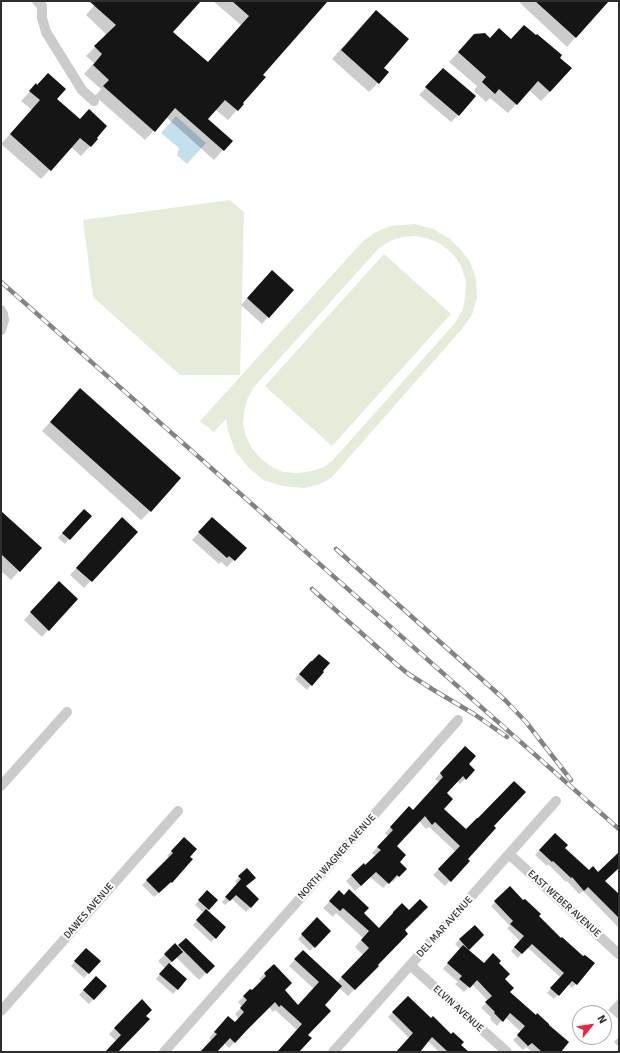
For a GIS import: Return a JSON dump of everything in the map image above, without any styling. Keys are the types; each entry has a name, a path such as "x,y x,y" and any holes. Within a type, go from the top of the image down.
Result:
{"street":[{"path":"42,3 42,18 46,32 82,90 94,101"},
{"path":"1,310 3,314 2,325"},
{"path":"1,786 67,712"},
{"name":"NORTH WAGNER AVENUE","path":"164,1052 458,720"},
{"name":"DEL MAR AVENUE","path":"333,1052 556,801"},
{"name":"DAWES AVENUE","path":"1,1011 178,811"},
{"name":"EAST WEBER AVENUE","path":"509,854 619,954"},
{"name":"ELVIN AVENUE","path":"410,965 506,1052"}],"green space":[{"path":"230,200 244,212 240,375 180,375 93,297 83,220"},
{"path":"415,224 433,229 450,239 461,250 470,262 476,279 477,298 472,315 461,330 331,478 320,484 305,488 283,486 263,480 249,468 235,451 228,431 226,419 214,432 200,421 363,241 376,232 391,226","holes":["416,236 439,243 453,254 461,266 466,281 465,297 463,309 455,323 333,460 324,467 298,473 283,472 272,467 261,459 251,447 243,424 247,400 253,388 379,248 390,241 402,237"]},
{"path":"384,254 451,314 332,446 265,386"}],"water":[{"path":"176,116 206,143 187,164 177,155 179,148 161,133"}],"building":[{"path":"89,1 201,1 173,32 208,62 249,16 232,1 328,1 263,75 266,77 243,103 244,104 238,111 225,100 208,119 233,141 224,151 175,108 155,132 103,86 109,80 93,65 102,54 94,46 116,25"},
{"path":"535,1 609,1 576,38"},
{"path":"376,10 409,39 384,68 389,72 379,84 341,50"},
{"path":"524,25 562,55 560,58 572,68 550,92 538,81 517,105 499,89 495,94 482,82 486,77 458,52 474,34 485,33 490,38 499,28 511,39"},
{"path":"443,68 476,96 459,116 425,87"},
{"path":"48,73 66,89 57,99 80,119 89,109 107,126 91,147 80,138 51,171 10,134 40,100 29,91"},
{"path":"272,270 294,290 269,318 247,298"},
{"path":"80,388 181,478 151,512 50,422"},
{"path":"84,509 92,516 70,540 62,533"},
{"path":"1,511 42,548 20,572 1,554"},
{"path":"122,517 138,532 92,582 76,568"},
{"path":"212,517 247,548 235,561 229,556 227,558 198,532"},
{"path":"59,581 78,599 49,631 30,612"},
{"path":"319,654 330,663 312,686 299,674"},
{"path":"465,746 476,756 469,764 475,770 466,780 463,776 447,793 453,799 444,809 466,829 514,781 526,792 494,826 496,828 468,859 470,861 451,882 438,869 460,846 435,822 432,825 425,816 397,846 406,855 400,862 407,869 399,877 397,875 389,884 376,872 361,886 351,875 364,863 365,865 381,850 377,847 393,830 390,827 409,806 413,810 443,777 440,773"},
{"path":"555,833 568,845 565,848 589,870 593,866 598,872 619,852 619,868 605,881 619,894 619,918 588,887 584,891 572,877 571,878 539,850"},
{"path":"184,837 197,849 190,857 193,859 172,883 171,882 159,893 146,880 173,853 171,851"},
{"path":"247,868 256,878 246,886 259,899 251,908 236,895 230,901 225,897 241,879 238,876"},
{"path":"510,886 523,900 525,899 541,914 539,916 561,938 562,937 583,956 585,955 595,963 577,985 572,981 559,996 550,988 564,973 532,944 522,954 514,947 524,936 510,924 513,921 494,901"},
{"path":"349,889 369,908 364,913 379,928 402,903 409,910 420,899 428,907 405,930 408,934 355,990 341,977 369,948 361,940 369,931 343,908 340,911 329,901 339,890 344,895"},
{"path":"207,890 218,900 209,910 198,900"},
{"path":"206,909 226,927 216,939 196,920"},
{"path":"317,917 331,931 315,948 301,934"},
{"path":"475,925 484,935 469,950 459,939"},
{"path":"186,938 215,966 207,974 178,945"},
{"path":"175,943 183,952 172,962 164,954"},
{"path":"463,945 484,963 493,953 501,961 499,963 510,974 505,979 514,988 510,992 536,1015 537,1013 569,1042 561,1052 542,1052 532,1043 528,1046 517,1035 525,1026 510,1013 503,1022 485,1002 492,996 477,980 470,988 459,979 462,976 447,963"},
{"path":"86,948 101,961 89,974 74,961"},
{"path":"303,950 342,986 325,1005 331,1011 308,1035 312,1038 299,1052 277,1052 302,1024 281,1005 279,1007 275,1002 235,1043 230,1038 217,1052 200,1052 217,1034 214,1032 228,1016 235,1022 244,1012 240,1008 247,1000 243,996 250,989 252,990 266,976 264,973 274,964 292,983 285,990 298,1005 319,982 294,959"},
{"path":"169,963 187,979 178,990 159,974"},
{"path":"96,976 107,986 94,1000 83,990"},
{"path":"408,996 431,1018 433,1016 451,1034 453,1032 464,1042 461,1045 469,1052 448,1052 432,1037 420,1052 396,1052 413,1033 392,1012"},
{"path":"142,999 152,1010 146,1016 150,1019 118,1052 105,1052 121,1035 114,1028"}],"railway":[{"path":"1,282 619,829"},
{"path":"336,549 505,700 526,722 571,780"},
{"path":"312,589 407,673 474,714 507,737"}]}
